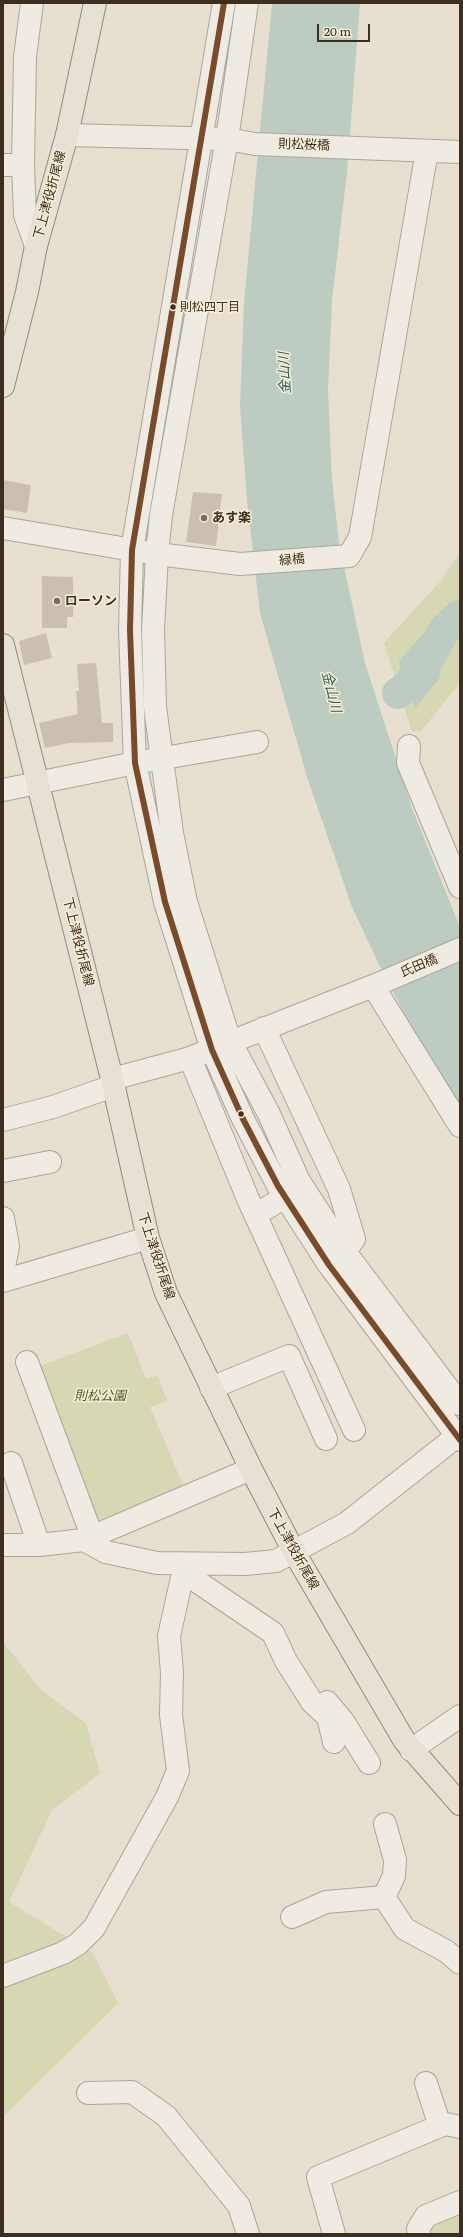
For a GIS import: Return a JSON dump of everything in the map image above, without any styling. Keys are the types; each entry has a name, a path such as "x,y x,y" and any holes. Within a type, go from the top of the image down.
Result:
{"main road":[{"name":"下上津役折尾線","path":"3,386 27,292 36,246 67,135 95,3"},
{"name":"下上津役折尾線","path":"3,645 9,693 39,784 148,1238 166,1293 210,1388 294,1552 379,1700 411,1750 460,1804"}],"street":[{"path":"32,3 13,165 25,215 36,246"},
{"path":"224,3 132,550 130,630 135,763 165,902 221,1045 269,1114 299,1181 345,1252 460,1404"},
{"path":"27,1362 88,1538 106,1552 184,1568 276,1561 347,1523 459,1436 329,1265 285,1197 243,1119 221,1045 186,902 172,833 161,759 155,707 154,646 157,554 162,508 227,139 247,3"},
{"name":"則松桜橋","path":"67,135 227,139 254,144 460,152"},
{"name":"緑橋","path":"3,528 157,554 240,564 349,556 360,537 427,151"},
{"path":"3,790 39,784 135,763 257,742"},
{"path":"409,746 408,764 460,887"},
{"name":"氏田橋","path":"3,1120 53,1108 112,1083 190,1058 460,949"},
{"path":"376,984 460,1126"},
{"path":"264,1028 338,1189 354,1239 345,1252"},
{"path":"190,1058 255,1216 354,1430"},
{"path":"3,1171 50,1162"},
{"path":"255,1216 285,1197"},
{"path":"3,1218 8,1246 3,1273"},
{"path":"3,1281 148,1238"},
{"path":"210,1388 289,1356 326,1439"},
{"path":"11,1463 39,1545"},
{"path":"3,1544 39,1545 88,1538 251,1469"},
{"path":"184,1568 273,1633 343,1721 369,1763"},
{"path":"3,1976 63,1953 78,1944 94,1928 167,1797 178,1771 171,1716 171,1656 169,1636 184,1568"},
{"path":"273,1633 286,1661 312,1702 328,1717 334,1742"},
{"path":"411,1750 460,1716"},
{"path":"384,1897 394,1876 395,1860 385,1824"},
{"path":"292,1918 326,1902 384,1897"},
{"path":"384,1897 405,1929 446,1951 460,1963"},
{"path":"334,2234 318,2177 450,2126 426,2084"},
{"path":"88,2093 132,2092 166,2116 239,2206 248,2234"},
{"path":"419,2234 418,2229 426,2216 460,2202"}],"green space":[{"path":"460,552 460,683 421,731 412,732 384,643 443,578"},
{"name":"則松公園","path":"128,1333 146,1378 158,1376 167,1401 150,1407 184,1487 96,1521 37,1367"},
{"path":"3,1642 42,1691 86,1723 100,1773 52,1810 9,1902 93,1953 118,2003 3,2117"},
{"path":"460,2213 460,2234 427,2234 429,2223"}],"water":[{"path":"272,3 360,3 347,172 332,300 328,391 332,479 339,544 365,663 412,808 460,927 460,1104 420,1043 383,973 352,907 307,777 260,613 247,501 240,406 244,303"},
{"path":"460,604 460,624 451,631 446,643 439,679 415,708 411,696 406,701 398,678 401,674 399,661 438,617"}],"building":[{"path":"3,480 31,485 27,513 3,509"},
{"name":"あす楽","path":"193,492 222,494 216,546 186,542"},
{"path":"42,576 73,577 73,617 67,617 67,628 42,628"},
{"path":"46,633 52,658 24,665 19,641"},
{"path":"96,663 102,723 113,723 113,742 69,743 45,748 39,723 78,714 76,691 79,691 77,664"}],"waterway":[{"name":"金山川","path":"398,693 408,686 428,659 445,629 460,615"}],"transit line":[{"path":"224,3 132,550 130,630 135,763 165,902 212,1050 243,1119 278,1186 329,1265 460,1440"}],"place":[{"name":"則松四丁目","path":"173,307"},
{"name":"あす楽","path":"204,518"},
{"name":"ローソン","path":"57,601"}]}
